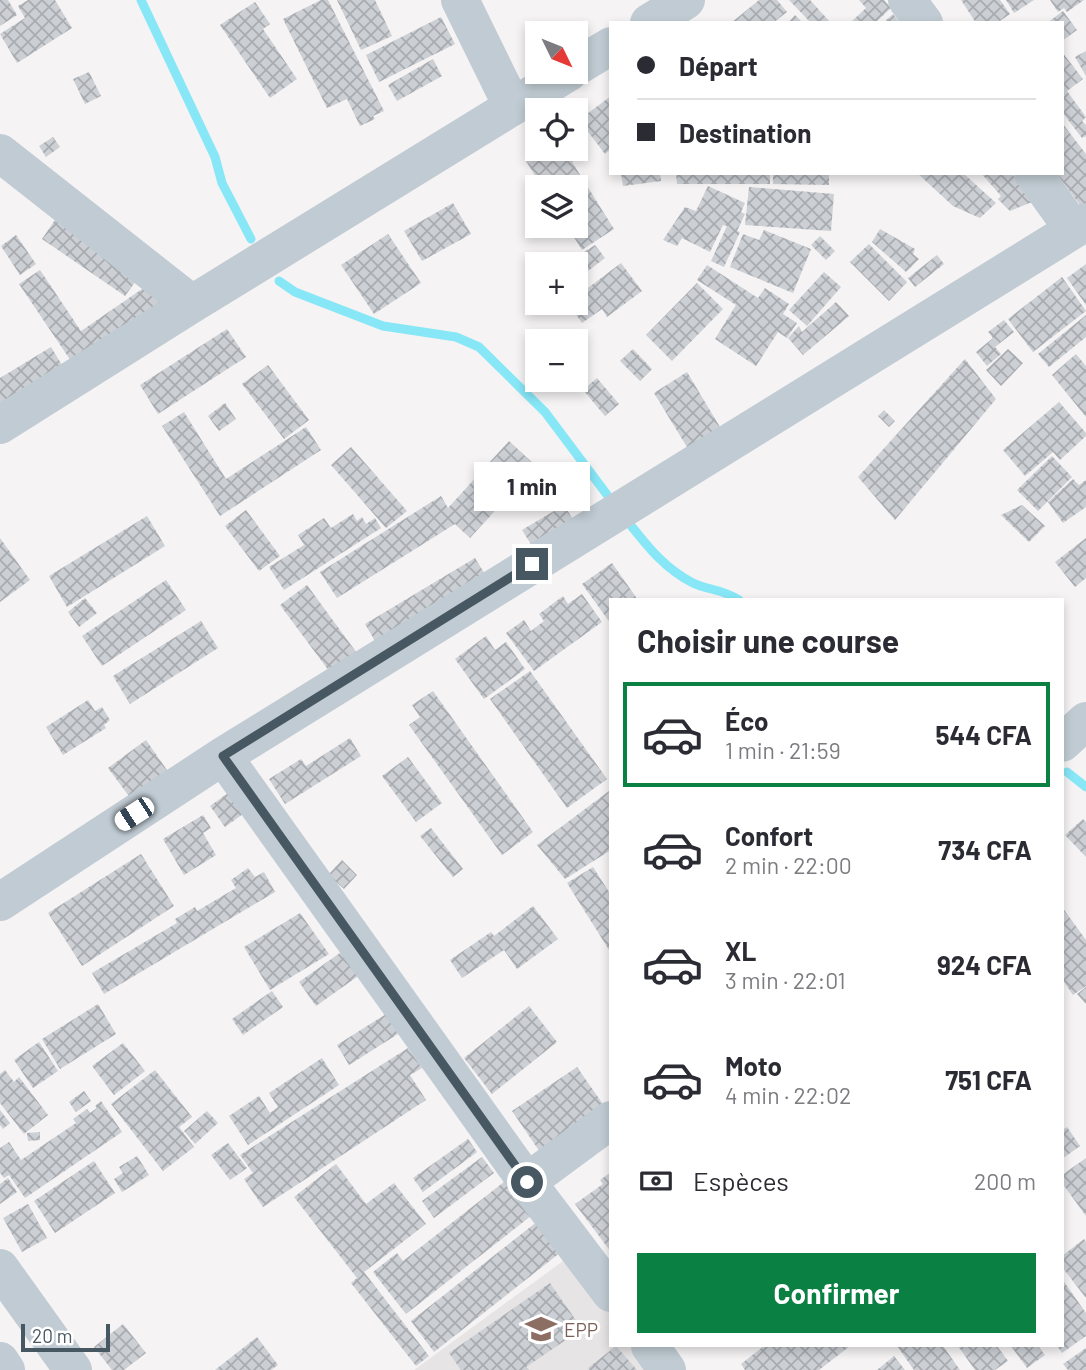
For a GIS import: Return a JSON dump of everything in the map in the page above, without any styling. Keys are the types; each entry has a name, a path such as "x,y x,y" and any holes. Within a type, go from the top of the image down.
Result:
{"street":[{"path":"460,0 512,106"},
{"path":"652,21 686,0"},
{"path":"907,0 922,21"},
{"path":"588,60 609,47"},
{"path":"0,425 549,84"},
{"path":"0,153 192,304"},
{"path":"0,902 223,756 1080,226 1035,175"},
{"path":"1064,741 1086,721"},
{"path":"223,756 527,1182 609,1290"},
{"path":"527,1182 609,1121"},
{"path":"0,1268 73,1370"},
{"path":"651,1347 667,1370"},
{"path":"0,1361 6,1370"}],"shaded area":[{"name":"EPP","path":"570,1256 609,1309 609,1347 636,1347 653,1370 414,1370"}],"building":[{"path":"0,0 8,0 17,15 0,26"},
{"path":"28,0 55,0 72,28 17,63 0,34 25,18 18,6"},
{"path":"321,0 328,0 384,111 360,126 347,99 327,108 283,19"},
{"path":"337,0 375,0 392,36 361,50"},
{"path":"759,0 777,0 787,12 776,21 733,21"},
{"path":"789,0 810,0 829,21 809,21"},
{"path":"859,0 884,0 891,8 877,21 852,21 866,8"},
{"path":"961,0 1000,0 1010,14 1000,21 975,21"},
{"path":"1006,0 1034,0 1014,13"},
{"path":"1050,0 1084,0 1067,12 1064,8 1058,12"},
{"path":"255,2 270,24 263,29 297,79 270,98 220,25"},
{"path":"1063,11 1077,30 1064,40 1064,21 1050,21"},
{"path":"893,14 898,21 885,21"},
{"path":"795,15 801,21 790,21"},
{"path":"441,17 455,44 379,82 366,55"},
{"path":"1086,51 1086,76 1075,57"},
{"path":"1064,55 1083,79 1067,91 1086,117 1082,121 1086,125 1086,136 1082,138 1064,115"},
{"path":"433,59 442,76 397,101 388,85"},
{"path":"89,72 101,96 85,104 73,79"},
{"path":"609,98 609,151 605,154 588,132 588,113"},
{"path":"1064,126 1086,154 1086,213 1058,175 1064,175"},
{"path":"53,137 60,147 46,157 39,146"},
{"path":"526,161 574,161 580,175 535,175"},
{"path":"621,175 660,175 661,181 623,186"},
{"path":"676,175 770,175 770,184 677,184"},
{"path":"773,175 829,175 829,185 773,184"},
{"path":"919,175 965,175 996,203 980,218 953,206"},
{"path":"983,175 1013,175 1037,200 1010,211 998,199 1001,196"},
{"path":"708,186 745,203 741,212 745,214 737,231 740,232 724,267 711,261 727,226 723,225 710,252 682,238 677,246 663,240 685,207 696,211"},
{"path":"749,187 834,194 831,231 745,225"},
{"path":"588,188 614,229 582,250 574,238 588,238"},
{"path":"453,203 471,234 422,261 404,231"},
{"path":"57,217 141,274 125,296 42,239"},
{"path":"880,229 915,249 913,254 919,259 906,272 872,242"},
{"path":"764,230 811,249 793,293 730,267 743,234 759,240"},
{"path":"388,234 421,283 374,314 341,265"},
{"path":"16,235 36,264 20,275 1,246"},
{"path":"820,236 835,251 826,260 811,245"},
{"path":"869,244 907,282 889,301 850,262"},
{"path":"595,245 605,258 588,271 588,252 584,252"},
{"path":"937,255 944,264 915,287 908,278"},
{"path":"621,263 642,291 607,317 602,309 582,323 576,315 588,315 588,288"},
{"path":"1086,264 1086,305 1067,278"},
{"path":"707,265 758,298 765,288 789,304 783,314 797,323 787,338 778,332 756,366 715,339 736,305 697,280"},
{"path":"40,270 81,331 158,278 171,297 73,364 19,284"},
{"path":"824,272 841,287 807,326 789,310"},
{"path":"1062,277 1086,311 1033,352 1008,319"},
{"path":"697,283 723,309 672,361 646,335"},
{"path":"836,302 849,316 803,355 788,338 799,326 802,332"},
{"path":"1086,315 1086,337 1049,367 1038,354"},
{"path":"1004,320 1014,332 995,347 1001,354 987,366 976,352 993,338 988,332"},
{"path":"227,329 246,357 158,414 140,385"},
{"path":"51,347 65,370 0,408 0,378"},
{"path":"633,349 652,369 640,381 620,361"},
{"path":"1008,349 1023,363 1001,386 986,370"},
{"path":"1076,354 1086,366 1086,417 1052,375"},
{"path":"965,359 996,399 895,520 858,477"},
{"path":"268,365 309,420 284,439 242,384"},
{"path":"687,372 726,437 693,457 654,393"},
{"path":"597,378 619,404 605,416 585,392 588,392 588,386"},
{"path":"1059,402 1086,436 1060,460 1053,452 1025,476 1003,450"},
{"path":"225,403 236,419 219,431 208,416"},
{"path":"884,410 895,421 889,427 878,416"},
{"path":"184,412 226,479 306,427 321,450 220,516 162,426"},
{"path":"509,441 536,466 470,538 455,524 337,598 320,572 441,496 448,508"},
{"path":"351,447 407,511 386,528 331,465"},
{"path":"1052,456 1072,477 1038,511 1017,490"},
{"path":"1073,479 1079,485 1086,480 1086,507 1063,523 1048,502"},
{"path":"564,505 581,532 539,557 522,530"},
{"path":"1022,505 1045,526 1029,542 1001,515"},
{"path":"246,510 280,556 259,571 225,526"},
{"path":"353,514 357,521 362,517 366,524 375,518 381,528 284,590 269,567 304,545 298,535 324,518 331,528"},
{"path":"147,516 165,546 67,607 49,576"},
{"path":"0,538 30,580 0,602"},
{"path":"1086,538 1086,578 1075,587 1055,562"},
{"path":"475,558 491,584 381,651 365,624"},
{"path":"612,563 637,598 609,598 609,621 582,584"},
{"path":"166,580 186,610 102,666 82,636"},
{"path":"307,585 362,660 335,679 280,605"},
{"path":"582,594 602,622 534,671 506,633 524,620 531,631 544,621 539,614 563,596 568,604"},
{"path":"85,598 97,613 79,627 68,612"},
{"path":"201,621 218,648 130,704 113,676"},
{"path":"486,636 495,650 506,642 525,669 484,699 455,659"},
{"path":"530,671 607,779 567,808 490,699"},
{"path":"433,691 533,832 502,855 409,725 420,717 412,705"},
{"path":"88,700 95,711 102,707 110,720 104,725 106,728 63,755 46,727"},
{"path":"350,738 361,756 285,804 269,779 301,759 306,766"},
{"path":"146,740 174,780 137,807 108,768"},
{"path":"408,757 442,803 416,822 382,776"},
{"path":"609,791 609,851 565,879 537,845"},
{"path":"228,793 243,814 225,827 210,806"},
{"path":"203,815 211,828 203,833 216,855 184,875 163,839"},
{"path":"1083,819 1086,822 1086,857 1065,835"},
{"path":"431,828 463,869 453,877 420,836"},
{"path":"141,854 174,906 82,966 48,913"},
{"path":"342,860 357,875 344,889 328,875"},
{"path":"593,867 609,892 609,950 567,883"},
{"path":"248,868 255,877 264,872 275,892 104,994 92,973 177,923 175,919 195,907 197,911 236,888 231,880"},
{"path":"533,906 558,939 517,969 504,950 462,978 450,960 491,932 494,936"},
{"path":"1064,910 1086,940 1086,986 1073,995 1064,982"},
{"path":"300,913 329,954 270,990 244,947"},
{"path":"344,950 361,974 316,1006 299,982"},
{"path":"1086,987 1086,1004 1077,994"},
{"path":"272,991 283,1007 243,1035 232,1019"},
{"path":"98,1004 116,1034 60,1069 42,1039"},
{"path":"529,1006 557,1042 492,1094 464,1058"},
{"path":"386,1014 398,1034 349,1065 337,1045"},
{"path":"39,1042 58,1071 33,1088 14,1060"},
{"path":"123,1043 145,1071 114,1095 92,1066"},
{"path":"408,1048 422,1068 410,1075 426,1100 263,1207 244,1179 253,1173 240,1155"},
{"path":"322,1058 339,1085 248,1145 229,1116 259,1096 270,1113 278,1107 269,1093"},
{"path":"577,1067 607,1110 542,1155 512,1111"},
{"path":"5,1070 14,1082 19,1077 48,1115 24,1134 0,1103 0,1074"},
{"path":"155,1070 192,1117 179,1127 194,1147 163,1171 111,1104"},
{"path":"84,1091 91,1101 76,1112 69,1102"},
{"path":"101,1101 122,1132 25,1198 9,1175 4,1178 0,1173 0,1148 9,1142 21,1160 76,1123 73,1119 87,1109 90,1113 97,1108 95,1106"},
{"path":"0,1110 10,1123 3,1129 0,1125"},
{"path":"207,1111 218,1123 195,1144 184,1131"},
{"path":"1067,1127 1080,1146 1064,1158 1064,1129"},
{"path":"40,1132 40,1140 28,1141 27,1133"},
{"path":"468,1139 477,1152 423,1192 413,1178"},
{"path":"228,1143 247,1168 230,1180 211,1155"},
{"path":"137,1156 149,1175 122,1192 114,1179 123,1173 119,1167"},
{"path":"482,1157 494,1173 434,1218 422,1201"},
{"path":"1086,1158 1086,1216 1064,1186 1064,1174"},
{"path":"94,1161 115,1193 55,1233 34,1201"},
{"path":"336,1164 366,1204 394,1183 426,1224 364,1272 429,1356 416,1366 351,1283 357,1278 294,1197"},
{"path":"609,1173 609,1249 575,1204 603,1184 600,1180"},
{"path":"8,1178 17,1192 0,1204 0,1184"},
{"path":"509,1178 536,1212 406,1314 373,1272 397,1253 403,1261"},
{"path":"28,1204 47,1238 22,1252 3,1218"},
{"path":"538,1221 561,1252 434,1352 411,1321"},
{"path":"1084,1239 1086,1242 1086,1298 1064,1270 1064,1254"},
{"path":"1064,1282 1086,1313 1086,1336 1062,1353 1058,1347 1064,1347"},
{"path":"550,1283 582,1329 526,1367 529,1370 461,1370 449,1353"},
{"path":"123,1324 146,1353 124,1370 112,1370 94,1347"},
{"path":"257,1337 278,1365 271,1370 215,1370"},
{"path":"617,1347 637,1370 589,1370 588,1368"},
{"path":"763,1347 849,1347 819,1370 745,1370 741,1364"},
{"path":"898,1347 944,1347 960,1370 914,1370"},
{"path":"959,1347 998,1347 1008,1361 995,1370 975,1370"},
{"path":"1012,1347 1039,1347 1045,1355 1027,1368"},
{"path":"1086,1348 1086,1370 1068,1370 1063,1364"},
{"path":"894,1356 905,1370 877,1370"}],"waterway":[{"path":"141,0 215,157 222,183 251,239"},
{"path":"279,281 295,292 383,326 456,337 479,347 545,412 614,504"},
{"path":"625,518 655,554 682,577 735,598"},
{"path":"1067,772 1086,787"}],"place":[{"name":"EPP","path":"541,1329"}],"route":[{"path":"527,1182 223,756 532,564"}]}
